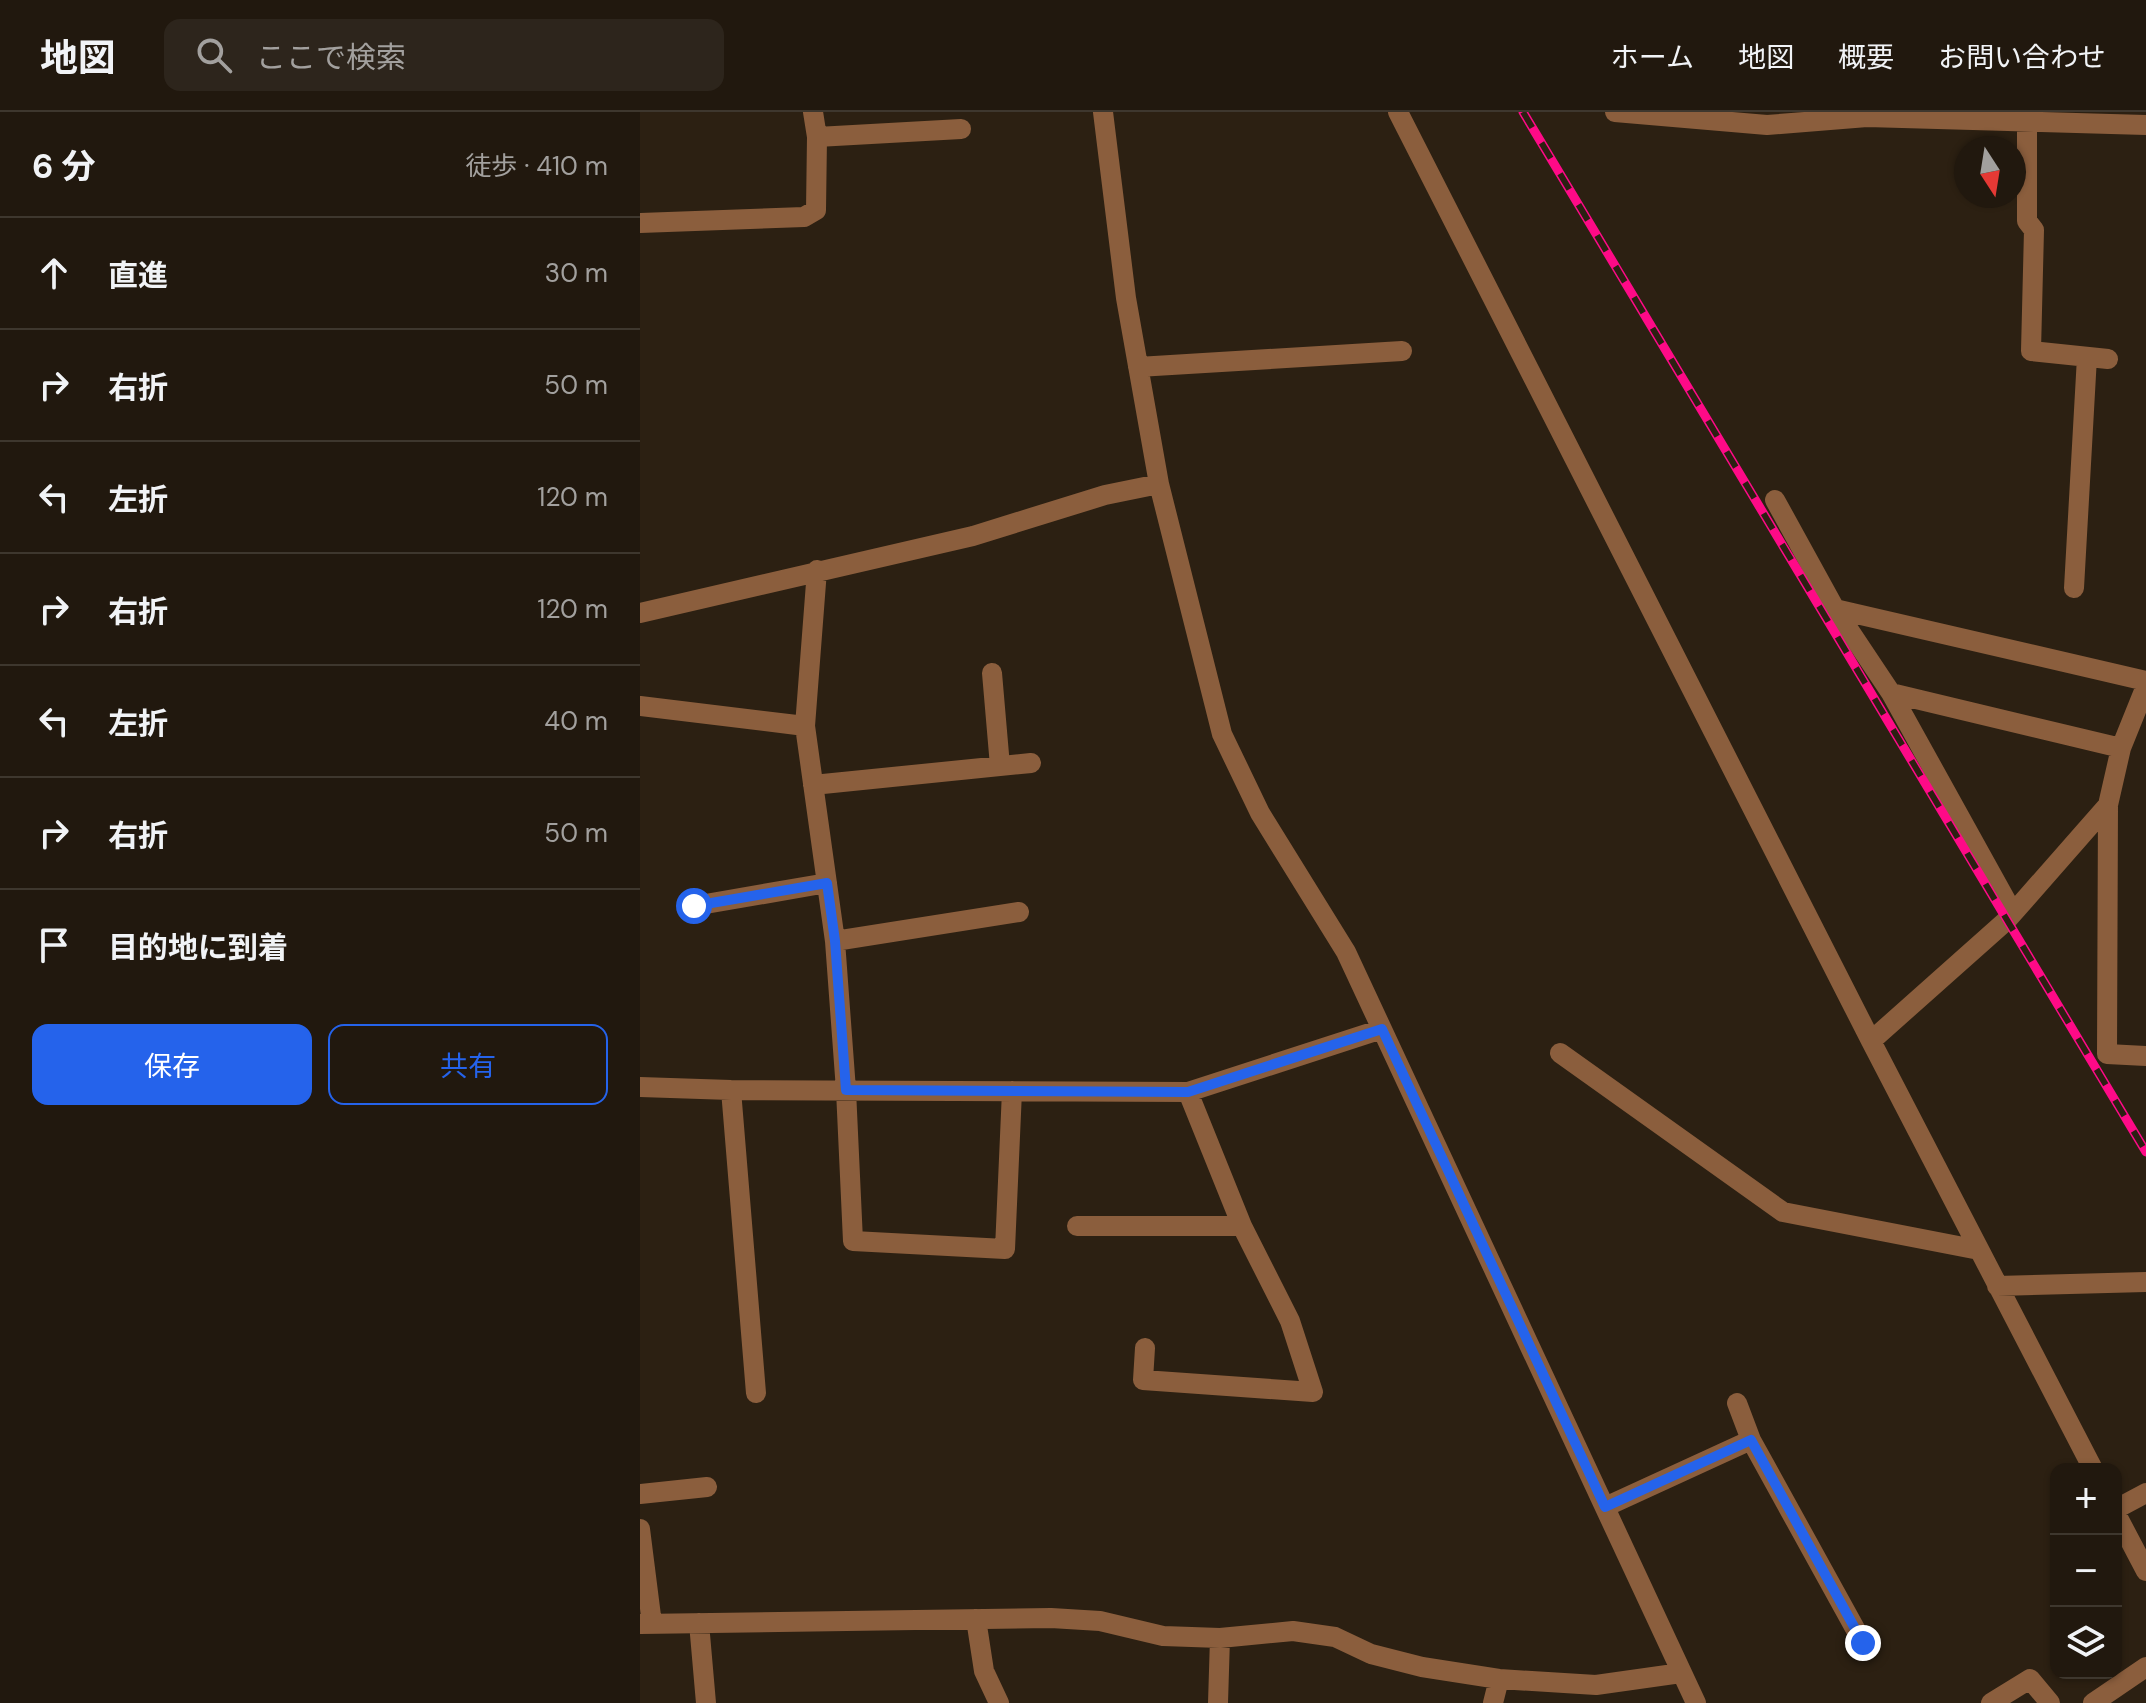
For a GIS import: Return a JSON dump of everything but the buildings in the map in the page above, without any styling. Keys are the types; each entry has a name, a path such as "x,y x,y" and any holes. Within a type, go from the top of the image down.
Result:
{"street":[{"path":"640,223 804,217 816,210 817,137 813,112"},
{"path":"1103,112 1126,298 1159,484 1222,734 1260,813 1346,952 1696,1703"},
{"path":"1398,112 1871,1041 2090,1463"},
{"path":"1615,112 1767,125 1867,114 2146,125"},
{"path":"2027,121 2027,221 2034,230 2031,351 2108,359"},
{"path":"817,137 961,129"},
{"path":"1138,367 1402,351"},
{"path":"2074,588 2087,357"},
{"path":"640,613 973,536 1105,495 1159,484"},
{"path":"1775,500 1835,609 1891,693 2013,913"},
{"path":"817,570 805,726 835,941 853,1241 1005,1249 1012,1091"},
{"path":"1835,609 2146,683 2121,748 2108,805 2107,1054 2146,1056"},
{"path":"992,673 1000,766"},
{"path":"1891,693 2121,748"},
{"path":"640,706 805,726"},
{"path":"813,785 1031,763"},
{"path":"1871,1041 2013,913 2108,805"},
{"path":"694,906 827,883"},
{"path":"835,941 1019,912"},
{"path":"640,1087 1188,1092 1382,1029"},
{"path":"1560,1053 1783,1212 1979,1250"},
{"path":"731,1090 756,1393"},
{"path":"1145,1348 1143,1380 1313,1392 1290,1321 1242,1226 1188,1092"},
{"path":"1077,1226 1242,1226"},
{"path":"1997,1286 2146,1282"},
{"path":"1737,1403 1751,1440 1863,1643"},
{"path":"1605,1507 1751,1440"},
{"path":"640,1494 707,1487"},
{"path":"2122,1507 2146,1493"},
{"path":"2122,1523 2146,1571"},
{"path":"640,1529 646,1624 1051,1618 1100,1621 1163,1636 1220,1638 1293,1631 1335,1637 1371,1654 1422,1667 1499,1679 1596,1685 1681,1673"},
{"path":"976,1619 984,1671 999,1703"},
{"path":"699,1623 706,1703"},
{"path":"1218,1703 1220,1638"},
{"path":"2093,1703 2146,1667"},
{"path":"1493,1703 1499,1679"},
{"path":"1991,1703 2030,1679 2050,1703"}],"railway":[{"path":"1523,112 2146,1152"}],"route":[{"path":"694,906 827,883 835,941 846,1090 1188,1092 1382,1029 1605,1507 1751,1440 1863,1643"}]}
